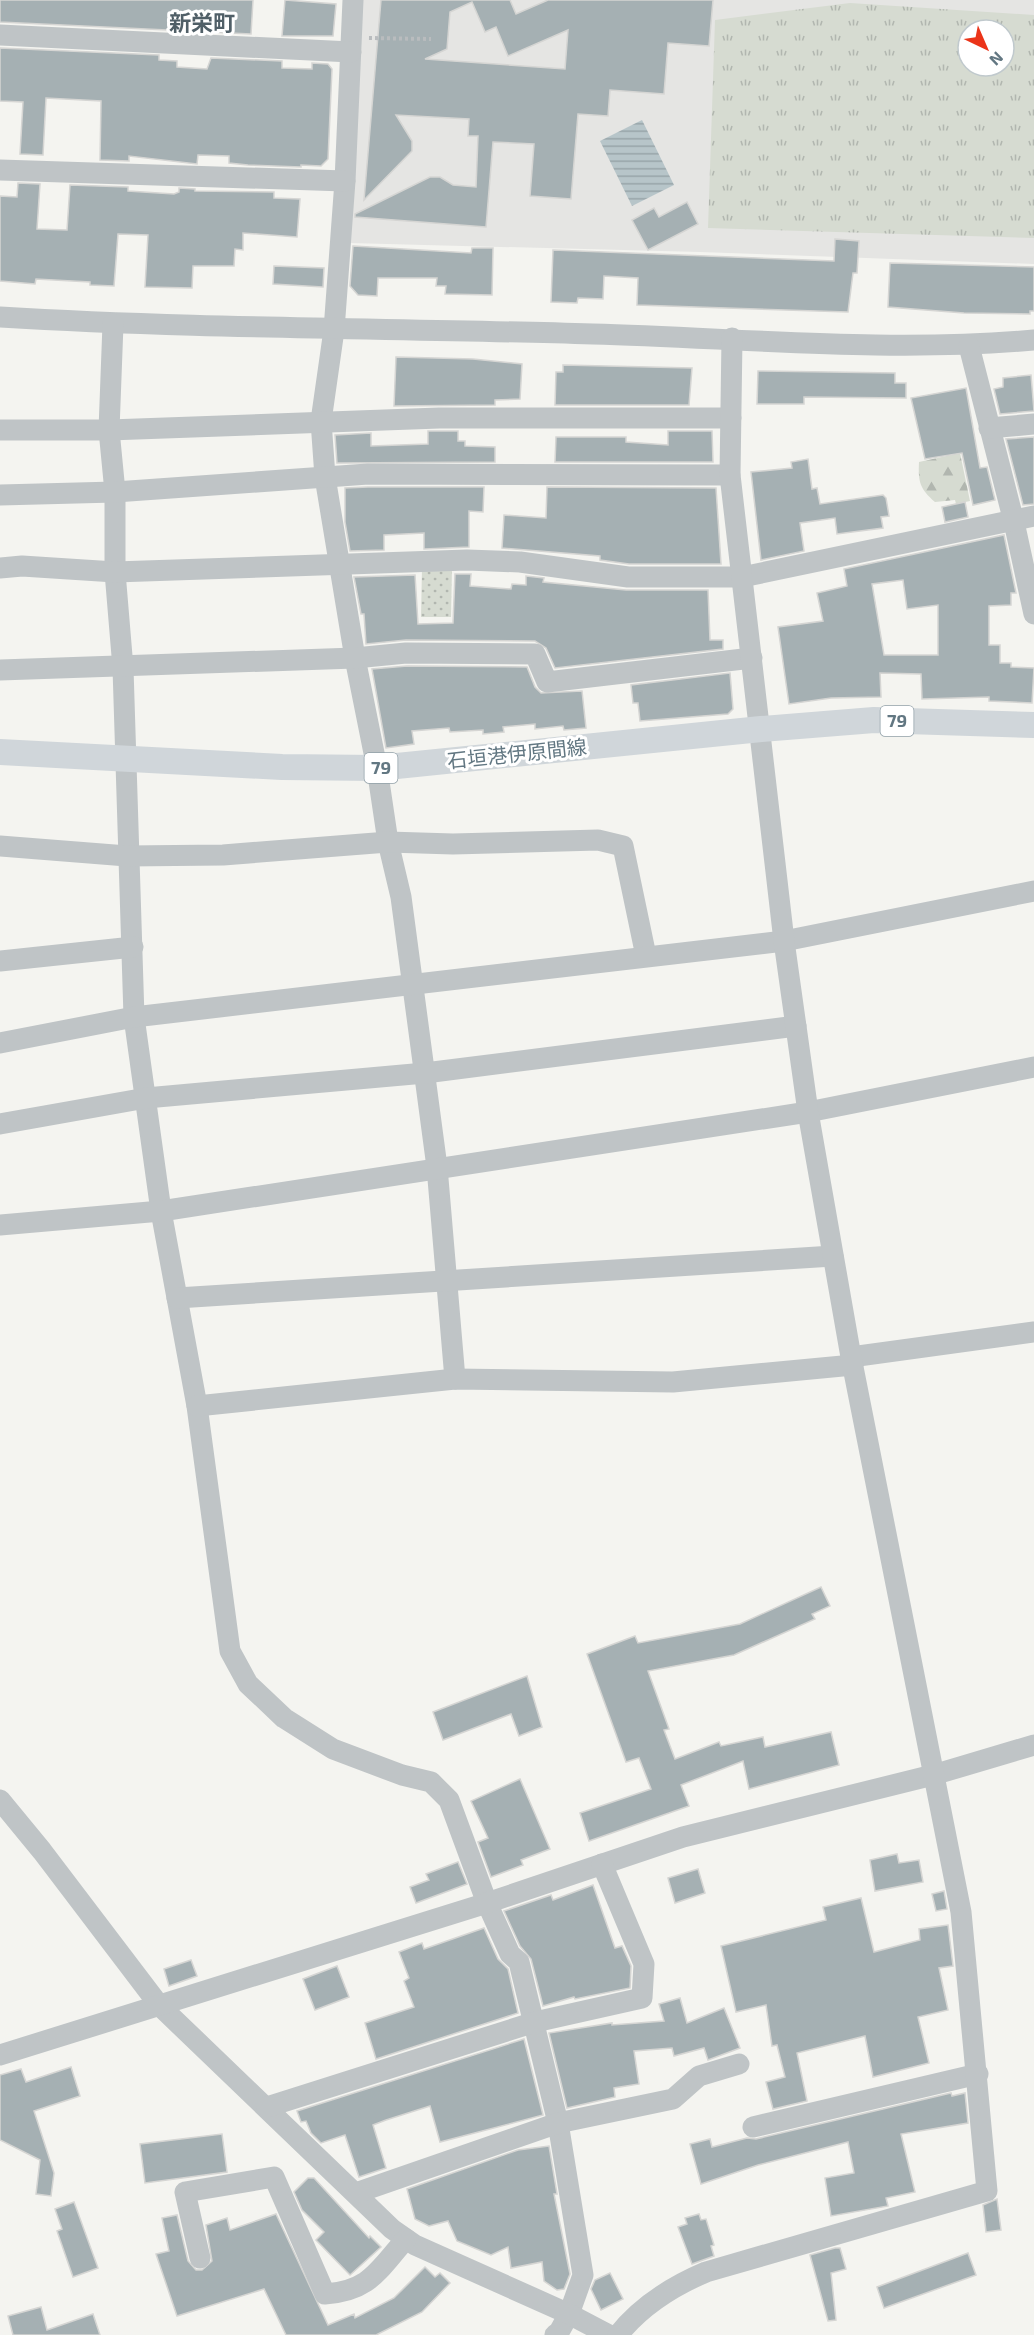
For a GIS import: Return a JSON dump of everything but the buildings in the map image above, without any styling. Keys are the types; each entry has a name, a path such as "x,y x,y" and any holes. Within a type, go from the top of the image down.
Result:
{"main road":[{"name":"石垣港伊原間線","path":"0,752 282,767 377,768 761,729 874,720 1034,725"}],"street":[{"path":"353,0 356,46 334,330 321,421 325,477 388,842 401,897 437,1167 455,1379"},
{"path":"0,35 356,46"},
{"path":"0,170 345,181"},
{"path":"0,317 113,324 732,338 884,346 969,346 1034,340"},
{"path":"113,324 109,430 115,492 115,572 123,668 127,856 133,947 134,1017 160,1211 197,1406 230,1651 248,1684 284,1718 333,1749 402,1775 431,1782 448,1800 487,1903 510,1954 519,1962 558,2123 583,2275 569,2314 560,2332 555,2335"},
{"path":"618,2335 645,2307 681,2283 706,2272 987,2190 978,2074 961,1912 852,1361 808,1112 784,941 730,475 732,338"},
{"path":"969,346 989,428 1024,519 1034,614"},
{"path":"0,430 109,430 439,418 731,418"},
{"path":"989,428 1034,424"},
{"path":"0,495 115,492 391,474 730,475"},
{"path":"0,568 22,566 115,572 499,561 628,577 742,577 1024,519"},
{"path":"0,670 123,668 355,658 406,653 535,654 548,682 752,658"},
{"path":"0,846 127,856 223,855 388,842 453,844 598,840 623,846 646,956"},
{"path":"0,1043 134,1017 784,941 1034,891"},
{"path":"0,961 133,947"},
{"path":"0,1124 146,1098 425,1073 796,1026"},
{"path":"0,1225 160,1211 808,1112 1034,1067"},
{"path":"177,1298 833,1256"},
{"path":"197,1406 455,1379 673,1383 852,1361 1034,1332"},
{"path":"0,2055 487,1903 683,1837 933,1775 1034,1745"},
{"path":"0,1800 159,2005 392,2229 406,2239 569,2314 609,2335"},
{"path":"267,2107 535,2022 642,1998 644,1964 602,1864"},
{"path":"356,2193 558,2123 673,2099 699,2076 739,2064"},
{"path":"753,2127 978,2074"},
{"path":"200,2258 185,2192 274,2177 325,2294 346,2293 363,2286 406,2239"}],"path":[{"path":"356,46 431,39"}],"shaded area":[{"path":"361,0 1034,0 1034,264 349,243"},
{"path":"642,120 674,185 632,206 600,141"}],"green space":[{"path":"850,3 1034,15 1034,238 708,228 715,20"},
{"path":"960,453 970,501 956,504 955,500 935,502 921,485 919,462"},
{"path":"422,568 452,568 451,617 421,617"}],"district":[{"name":"新栄町","path":"202,23"}]}
